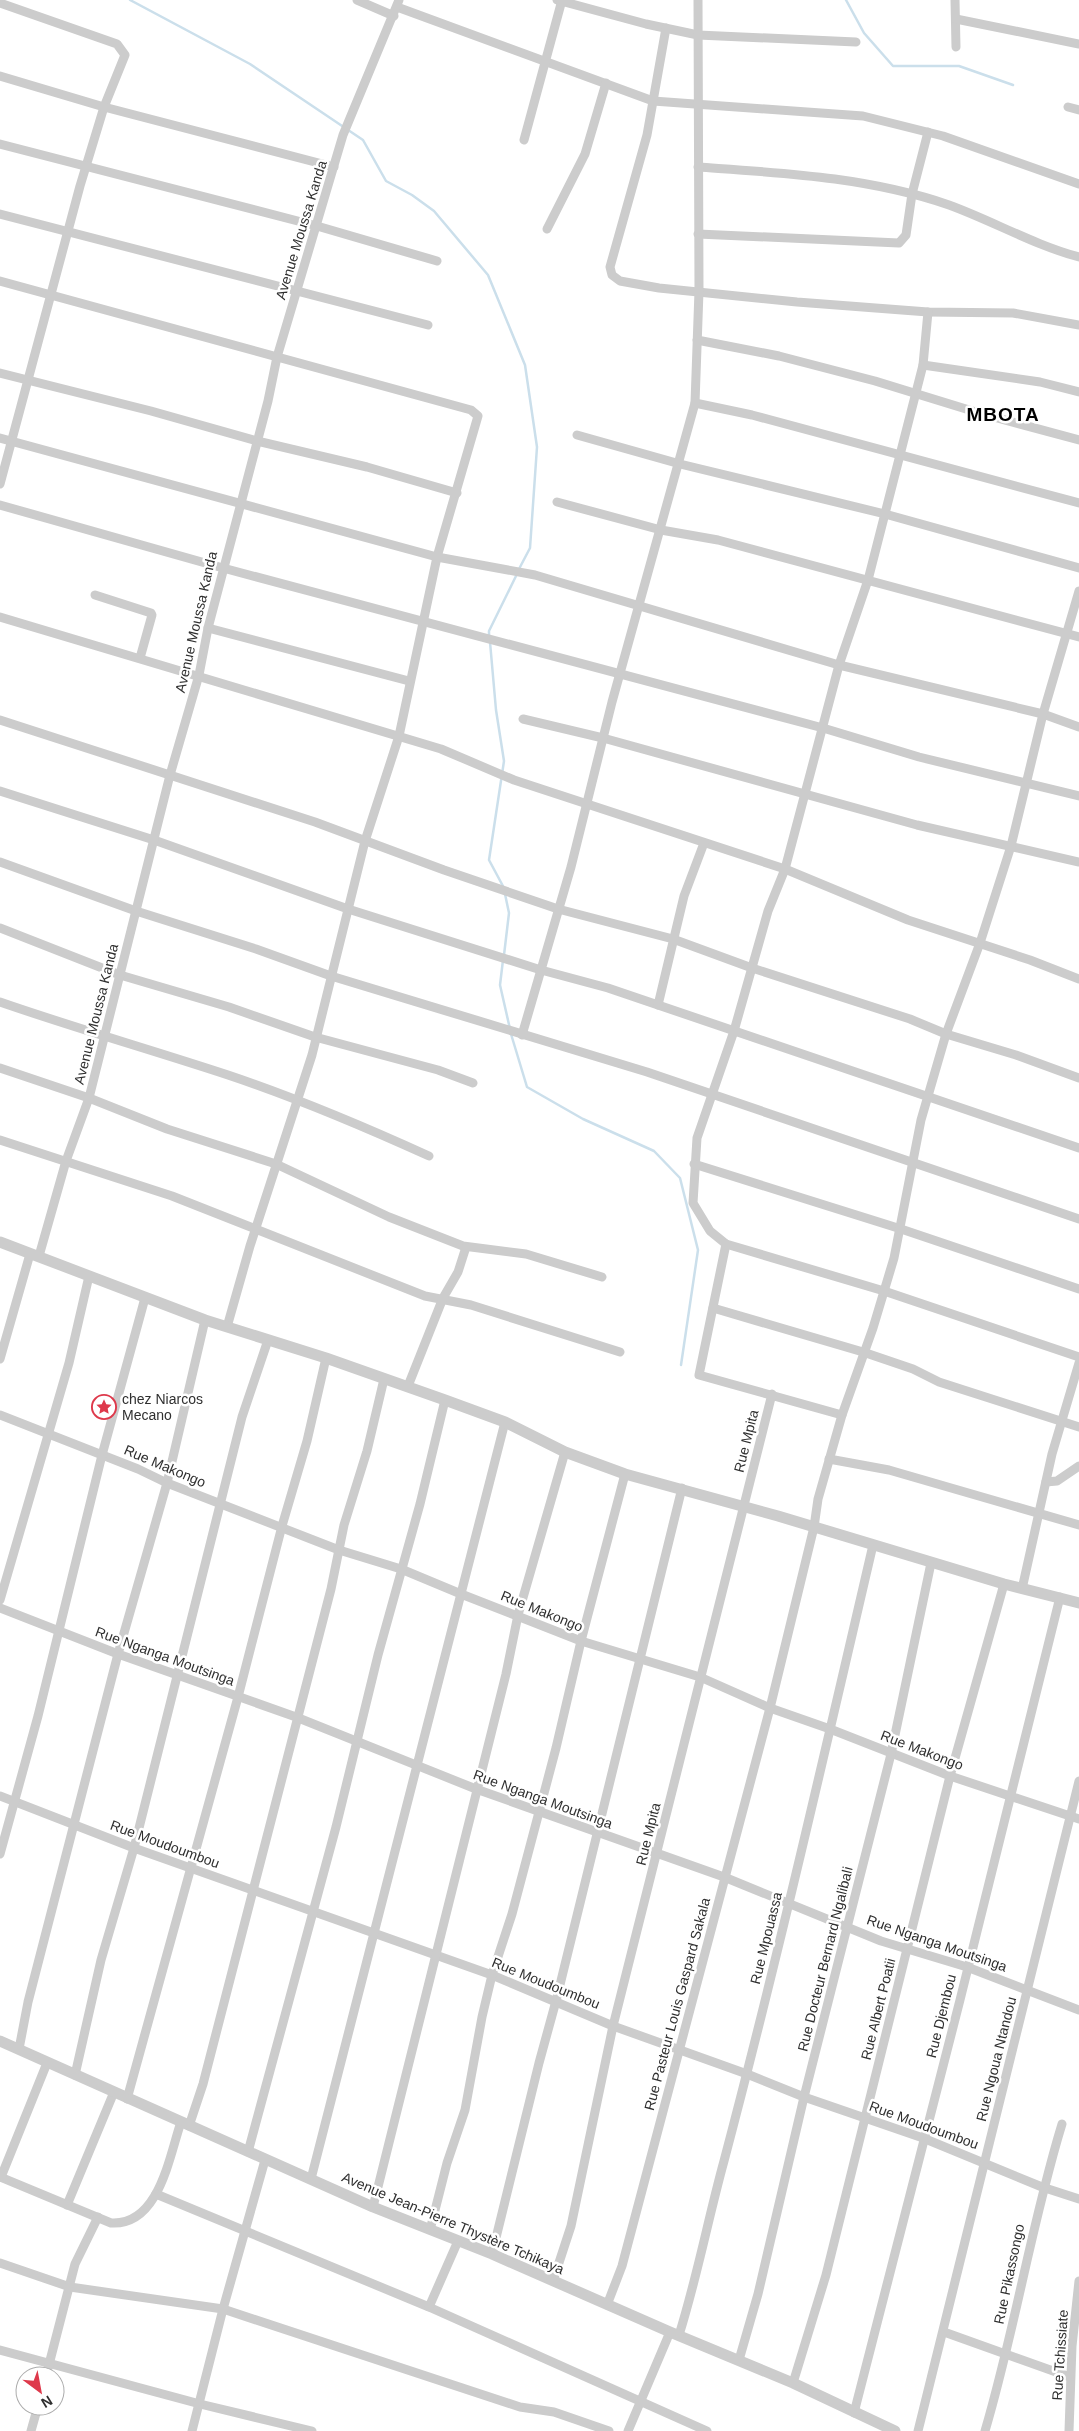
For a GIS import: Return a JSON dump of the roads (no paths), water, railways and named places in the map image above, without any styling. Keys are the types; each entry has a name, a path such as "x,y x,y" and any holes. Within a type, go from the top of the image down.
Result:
{"street":[{"path":"357,0 397,8 546,60 653,101 863,116 928,132 1079,184"},
{"path":"522,1035 588,803 620,674 680,464 695,402 699,291 698,0"},
{"path":"955,0 956,47"},
{"path":"524,140 560,1 698,35 856,42"},
{"path":"0,3 117,44 123,49 125,55 104,107 86,167 0,484"},
{"name":"Avenue Moussa Kanda","path":"0,1359 89,1098 277,358 343,134 397,8"},
{"path":"956,19 1079,44"},
{"path":"666,28 647,135 610,267 612,275 620,281 797,302 928,312 1013,314 1079,325"},
{"path":"0,76 104,107 334,167"},
{"path":"547,229 585,154 606,83"},
{"path":"1068,107 1079,110"},
{"path":"698,234 899,243 906,235 912,194 928,132"},
{"path":"0,144 317,226 437,261"},
{"path":"698,167 812,175 912,194 949,206 1057,252 1079,258"},
{"path":"0,214 428,325"},
{"path":"0,281 475,413 478,416 437,557 409,680 399,736 365,841 348,909 343,938 330,976 312,1055 296,1099 256,1228 228,1326"},
{"path":"928,312 923,365 868,580 839,665 785,869 768,911 734,1031 697,1138 693,1203 710,1231 726,1244 884,1291 1079,1356"},
{"path":"697,340 779,356 875,381 1079,440"},
{"path":"923,365 1040,382 1079,392"},
{"path":"0,373 151,411 257,441 367,467 457,493"},
{"path":"695,402 752,414 1079,503"},
{"path":"577,435 680,464 885,514 1079,568"},
{"path":"0,438 240,505 437,557 536,574 839,665 1042,714 1079,727"},
{"path":"557,502 661,530 718,540 1079,637"},
{"path":"0,505 223,568 822,728 919,757 1026,781 1079,796"},
{"name":"Rue Pasteur Louis Gaspard Sakala","path":"607,2305 622,2266 770,1708 829,1458 884,1291 900,1229 928,1096 946,1034 980,944 1011,846 1042,714 1079,591"},
{"path":"95,595 151,613 152,616 140,658"},
{"path":"0,617 440,749 514,780 785,869 908,920 1079,979"},
{"path":"208,628 409,680"},
{"path":"0,720 365,841 558,909 673,939 752,968 910,1019 946,1034 1016,1055 1079,1078"},
{"path":"523,720 603,738 917,825 1079,862"},
{"path":"0,791 154,840 348,909 541,970 608,988 1079,1148"},
{"path":"658,1005 684,896 704,843"},
{"path":"0,862 136,911 256,949 330,976 647,1072 1079,1218"},
{"path":"0,928 120,975 229,1007 315,1037 438,1070 473,1083"},
{"path":"0,1002 296,1099 429,1156"},
{"path":"0,1068 89,1098 167,1129 276,1164 389,1217 466,1247 526,1254 602,1277"},
{"path":"0,1140 172,1196 256,1228 288,1244 425,1296 443,1298 557,1330 620,1352"},
{"path":"694,1164 900,1229 1079,1289"},
{"path":"0,1242 205,1320 326,1358 505,1422 565,1452 625,1474 682,1488 1004,1584 1079,1602"},
{"path":"726,1244 699,1375 842,1415"},
{"path":"408,1386 443,1298 458,1272 466,1247"},
{"path":"0,1600 69,1363 89,1276"},
{"path":"0,1854 38,1716 102,1455 145,1298"},
{"path":"713,1308 863,1352 913,1369 940,1382 1063,1424 1079,1427"},
{"path":"19,2049 28,2002 118,1654 167,1483 205,1320"},
{"path":"75,2075 101,1960 134,1848 242,1417 268,1340"},
{"path":"128,2099 238,1697 282,1526 307,1441 326,1358"},
{"path":"1022,1589 1046,1482 1079,1363"},
{"path":"47,2063 0,2177 111,2223 122,2224 149,2208 203,2084 340,1550 344,1525 367,1452 384,1379"},
{"name":"Rue Mpita","path":"553,2281 571,2226 612,2026 772,1394"},
{"path":"248,2152 314,1911 445,1400"},
{"name":"Rue Makongo","path":"0,1415 167,1483 340,1550 402,1569 460,1594 581,1641 700,1677 770,1708 830,1729 950,1776 1075,1818"},
{"path":"311,2179 505,1422"},
{"path":"373,2207 506,1674 518,1615 565,1452"},
{"path":"829,1458 889,1470 1079,1525"},
{"path":"1046,1482 1057,1481 1079,1466"},
{"path":"430,2230 447,2163 465,2110 492,1975 512,1914 625,1474"},
{"path":"492,2254 682,1488"},
{"name":"Rue Mpouassa","path":"628,2431 693,2290 718,2180 747,2074 873,1545"},
{"name":"Rue Docteur Bernard Ngalibali","path":"739,2360 758,2294 804,2097 892,1754 931,1563"},
{"name":"Rue Albert Poatii","path":"793,2383 826,2275 950,1776 1004,1584"},
{"name":"Rue Djembou","path":"854,2413 1060,1597"},
{"name":"Rue Nganga Moutsinga","path":"0,1608 118,1654 296,1717 418,1767 538,1810 597,1834 724,1877 881,1940 967,1967 1079,2010"},
{"name":"Rue Ngoua Ntandou","path":"918,2431 1028,1990 1075,1818 1079,1781"},
{"name":"Rue Moudoumbou","path":"0,1796 134,1848 492,1975 612,2026 747,2074 804,2097 923,2138 1042,2187 1079,2199"},
{"name":"Avenue Jean-Pierre Thystère Tchikaya","path":"0,2041 373,2207 492,2254 674,2334 793,2383 895,2431"},
{"path":"67,2205 114,2092"},
{"name":"Rue Pikassongo","path":"985,2431 1005,2355 1042,2187 1062,2124"},
{"path":"192,2431 223,2309 265,2160"},
{"path":"156,2194 429,2307 707,2431"},
{"path":"50,2364 75,2264 98,2217"},
{"path":"429,2307 458,2241"},
{"path":"0,2263 70,2287 223,2309 520,2407 554,2412 608,2431"},
{"name":"Rue Tchissiate","path":"1069,2431 1070,2377 1079,2281"},
{"path":"944,2332 1070,2377"},
{"path":"0,2350 200,2404 312,2431"},
{"path":"31,2431 35,2416"}],"waterway":[{"path":"130,0 250,64 363,140 386,181 412,195 434,211 488,275 525,365 537,447 530,548 519,569"},
{"path":"846,0 864,33 893,66 959,66 1013,85"},
{"path":"489,637 489,631 517,574"},
{"path":"490,642 496,710 504,761 489,860 504,888"},
{"path":"504,955 509,913 505,894"},
{"path":"503,960 500,985 510,1029"},
{"path":"511,1034 527,1087 583,1119 654,1151 680,1178 698,1250 681,1365"}],"place":[{"name":"chez Niarcos Mecano","path":"104,1407"}],"district":[{"name":"MBOTA","path":"1003,414"}]}
